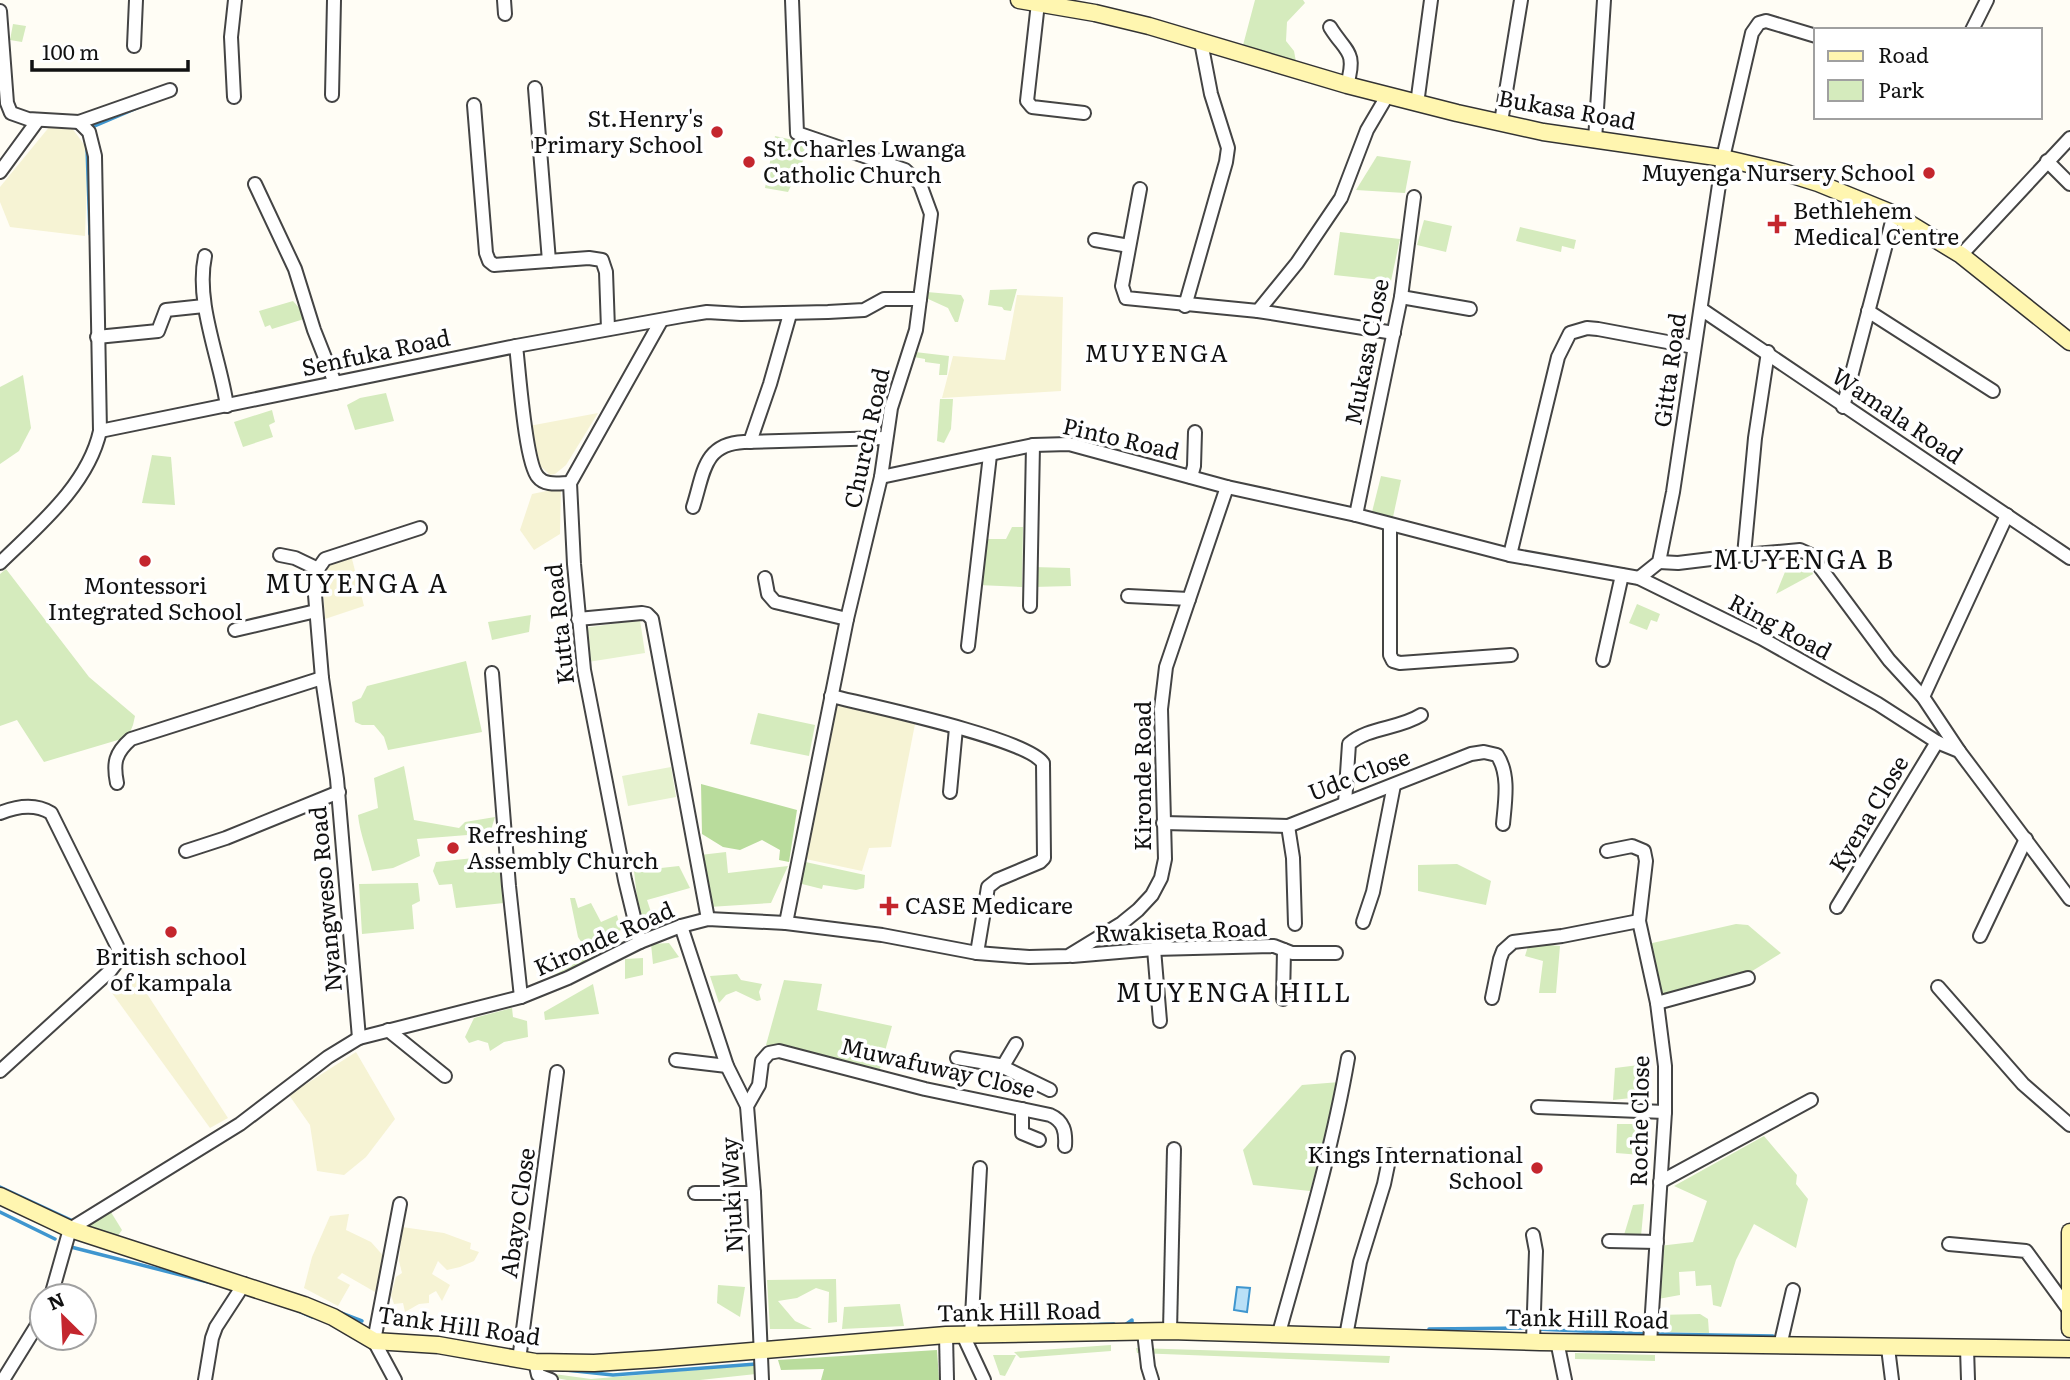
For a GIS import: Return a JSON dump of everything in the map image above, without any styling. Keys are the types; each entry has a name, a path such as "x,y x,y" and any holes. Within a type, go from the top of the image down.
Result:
{"street":[{"path":"134,46 136,0"},
{"path":"234,97 231,37 235,0"},
{"path":"332,95 334,0"},
{"path":"504,0 505,14"},
{"name":"Church Road","path":"786,923 847,619 881,477 885,438 916,330 931,214 920,184 914,176 897,166 797,133 792,0"},
{"name":"Bukasa Road","path":"1019,0 1098,13 1417,104 1595,140 1723,158 1806,179 1894,214 1961,256 2070,342"},
{"path":"1417,104 1431,0"},
{"path":"1501,122 1521,0"},
{"path":"1595,140 1604,0"},
{"path":"1973,28 1987,0"},
{"path":"1038,3 1027,102 1032,107 1084,113"},
{"path":"0,11 5,107 18,116 79,122 170,90"},
{"name":"Gitta Road","path":"1659,562 1673,492 1723,158 1754,27 1766,21 1814,35"},
{"path":"1329,27 1350,55 1347,85"},
{"path":"1185,306 1228,148 1211,94 1201,42"},
{"path":"535,88 549,261"},
{"path":"1258,312 1297,263 1341,198 1367,130 1387,96"},
{"path":"474,105 486,253 489,261 494,265 589,258 602,260 606,272 608,329"},
{"path":"0,172 38,120"},
{"path":"0,563 41,524 87,467 96,449 100,431 95,156 89,132 79,122"},
{"path":"1961,256 2070,138"},
{"path":"2047,161 2070,184"},
{"path":"255,184 302,285 319,345 335,383"},
{"path":"1140,189 1122,286 1126,298 1258,312 1394,333"},
{"name":"Mukasa Close","path":"1356,514 1401,297 1414,197"},
{"path":"1843,407 1894,214"},
{"path":"1096,240 1129,246"},
{"path":"205,256 202,272 204,306 223,379 227,406"},
{"path":"1401,297 1470,309"},
{"name":"Senfuka Road","path":"100,431 516,346 707,312 790,314 864,310 884,299 920,299"},
{"path":"97,337 158,331 166,310 204,306"},
{"name":"Wamala Road","path":"1700,309 1768,352 1843,407 2070,558"},
{"path":"1868,311 1993,391"},
{"path":"750,442 790,314"},
{"path":"516,346 526,429 535,473 544,482 570,484 660,321"},
{"path":"1510,555 1558,357 1570,333 1587,328 1598,329 1694,347"},
{"path":"1744,555 1755,438 1768,352"},
{"path":"1191,477 1195,432"},
{"path":"693,507 707,463 713,452 722,446 750,442 885,438"},
{"name":"Pinto Road","path":"881,477 1033,445 1069,444 1227,487"},
{"path":"1030,606 1033,445"},
{"path":"968,646 990,455"},
{"name":"Kutta Road","path":"570,484 579,618 592,716 640,942"},
{"name":"Ring Road","path":"1227,487 1356,514 1510,555 1639,578 1760,638 1878,704 1937,742 1959,751"},
{"name":"Kironde Road","path":"69,1228 240,1124 328,1057 359,1038 521,997 681,926 708,919 786,923 882,935 977,953 1029,957 1068,956 1122,923 1152,895 1161,878 1165,859 1161,709 1166,667 1227,487"},
{"path":"1923,697 2007,515"},
{"path":"1390,525 1390,658 1400,663 1511,655"},
{"path":"235,629 316,611 314,583 318,569 325,559 420,528"},
{"path":"1639,578 1659,562 1678,563 1800,550 1811,555 1883,651 1923,697 1959,751 2070,899"},
{"path":"280,555 295,558 318,569"},
{"path":"1603,660 1622,575"},
{"path":"765,578 768,594 775,602 847,619"},
{"path":"1128,596 1189,599"},
{"name":"Nyangweso Road","path":"316,611 322,678 338,792 359,1038"},
{"path":"579,618 642,613 652,619 708,919"},
{"path":"492,673 521,997"},
{"path":"117,783 114,767 116,756 131,739 322,678"},
{"path":"831,696 989,736 1036,755 1041,760 1044,858 988,887 977,953"},
{"path":"1345,803 1349,744 1357,738 1409,722 1420,715"},
{"path":"950,792 956,728"},
{"name":"Kyena Close","path":"1837,907 1937,742"},
{"name":"Udc Close","path":"1163,823 1288,826 1471,754 1491,752 1497,755 1503,768 1503,824"},
{"path":"1363,922 1373,892 1394,785"},
{"path":"186,851 240,833 338,792"},
{"path":"0,813 20,806 45,809 55,818 117,946 120,958 110,971 0,1071"},
{"path":"1288,826 1293,858 1295,924"},
{"path":"1980,936 2026,839"},
{"name":"Roche Close","path":"1607,851 1626,846 1638,847 1644,851 1646,861 1639,921 1657,1003 1665,1066 1665,1112 1650,1343"},
{"path":"1492,998 1503,951 1513,942 1562,936 1639,921"},
{"path":"681,926 727,1066 747,1106"},
{"name":"Rwakiseta Road","path":"1068,956 1154,949 1274,946 1292,953 1336,953"},
{"path":"1154,949 1160,1021"},
{"path":"1283,999 1284,950"},
{"path":"1657,1003 1748,978"},
{"path":"1938,987 2008,1068 2070,1125"},
{"path":"388,1030 445,1076"},
{"path":"1003,1066 1016,1044"},
{"name":"Njuki Way","path":"762,1380 754,1193 747,1106 759,1085 762,1061 769,1053 779,1051"},
{"name":"Muwafuway Close","path":"779,1051 925,1089 1059,1119 1064,1127 1065,1146"},
{"path":"957,1058 1003,1066 1050,1090"},
{"path":"1279,1333 1339,1104 1348,1058"},
{"path":"676,1060 727,1066"},
{"name":"Abayo Close","path":"527,1361 557,1072"},
{"path":"1660,1182 1811,1100"},
{"path":"1538,1107 1665,1112"},
{"path":"1022,1109 1022,1133 1038,1140"},
{"path":"1170,1331 1174,1149"},
{"path":"1346,1335 1360,1262 1390,1155"},
{"path":"980,1168 967,1335 984,1380"},
{"path":"695,1193 754,1193"},
{"name":"Tank Hill Road","path":"0,1196 69,1228 244,1284 333,1317 374,1341 438,1345 527,1361 594,1363 946,1335 1170,1331 1780,1346 2070,1349"},
{"path":"395,1380 374,1341 400,1204"},
{"path":"55,1282 69,1228"},
{"path":"2070,1232 2070,1329"},
{"path":"1533,1234 1536,1263 1533,1341"},
{"path":"1609,1241 1657,1242"},
{"path":"1948,1244 2026,1251 2069,1310"},
{"path":"205,1380 216,1327 244,1284"},
{"path":"1780,1346 1793,1290"},
{"path":"1143,1332 1152,1380"},
{"path":"946,1335 947,1380"},
{"path":"3,1380 28,1340"},
{"path":"1557,1341 1565,1380"},
{"path":"1888,1348 1892,1377"},
{"path":"1967,1348 1968,1380"},
{"path":"527,1361 538,1375 551,1380"}],"shaded area":[{"path":"50,126 72,128 88,150 85,236 10,227 0,202 0,187"},
{"path":"1017,295 1063,297 1061,391 942,398 953,356 1005,360"},
{"path":"598,413 566,465 555,474 550,475 534,460 529,426"},
{"path":"561,488 560,534 534,550 520,530 532,494"},
{"path":"351,555 364,606 325,619 322,572 328,564"},
{"path":"831,701 915,724 891,847 869,848 862,871 801,858"},
{"path":"134,974 228,1118 210,1128 112,993"},
{"path":"356,1052 395,1119 366,1157 344,1175 317,1171 310,1125 289,1095"},
{"path":"349,1214 346,1230 371,1242 387,1260 375,1292 342,1273 337,1278 350,1285 338,1306 304,1288 312,1257 330,1216"},
{"path":"402,1227 444,1233 471,1243 470,1249 479,1252 474,1261 447,1270 438,1261 432,1274 450,1285 442,1301 436,1291 429,1295 429,1303 419,1304 405,1312 403,1303 394,1304 391,1295 396,1277 402,1273 399,1261"}],"green space":[{"path":"1255,0 1303,0 1305,3 1287,22 1286,41 1294,51 1297,67 1242,49"},
{"path":"13,24 26,26 22,42 10,40"},
{"path":"775,136 811,144 788,192 765,188"},
{"path":"1377,156 1411,161 1405,193 1356,190"},
{"path":"1424,220 1452,226 1446,252 1417,245"},
{"path":"1520,227 1576,240 1574,249 1562,246 1561,252 1516,241"},
{"path":"1340,232 1400,239 1391,281 1334,275"},
{"path":"1017,289 1011,311 988,305 990,290"},
{"path":"927,292 961,295 964,300 958,322 955,322 948,308 926,298"},
{"path":"293,301 301,310 304,319 272,329 270,325 265,327 259,311"},
{"path":"915,352 949,356 947,375 939,375 940,364 914,357"},
{"path":"23,375 31,428 19,451 0,464 0,387"},
{"path":"386,393 394,421 355,430 347,405 360,398"},
{"path":"940,399 953,399 951,429 944,443 937,441"},
{"path":"272,410 275,422 269,425 273,437 243,447 234,422"},
{"path":"152,455 171,457 175,505 142,503"},
{"path":"1381,476 1401,480 1393,517 1372,512"},
{"path":"1012,527 1023,527 1022,587 978,585 985,539 1006,539"},
{"path":"1801,561 1809,564 1813,574 1776,594 1787,567"},
{"path":"1033,567 1070,568 1071,586 1033,587"},
{"path":"6,569 89,677 135,716 128,737 44,762 17,720 0,726 0,574"},
{"path":"1637,604 1660,614 1657,622 1651,620 1647,630 1629,623"},
{"path":"531,615 529,632 492,640 488,622"},
{"path":"640,620 645,653 588,662 583,628"},
{"path":"466,661 482,732 388,750 384,737 374,725 355,722 352,702 361,698 367,686"},
{"path":"758,713 815,725 809,756 750,744"},
{"path":"404,766 414,820 459,828 465,822 495,817 491,830 480,834 417,839 420,856 393,868 372,871 358,815 378,808 374,778"},
{"path":"671,767 676,797 628,806 622,776"},
{"path":"701,784 797,810 789,862 779,860 780,850 762,840 740,850 723,847 702,834"},
{"path":"726,852 728,873 788,866 771,903 709,907 700,855"},
{"path":"502,855 508,892 504,903 456,908 452,884 439,885 433,871 436,862"},
{"path":"801,861 865,875 864,888 856,890 823,885 822,889 798,883"},
{"path":"1457,864 1491,881 1486,905 1418,891 1418,865"},
{"path":"679,866 690,888 647,900 653,918 640,924 634,871"},
{"path":"418,883 420,901 412,905 414,929 362,934 359,884"},
{"path":"570,898 575,898 578,908 591,903 601,922 617,915 621,930 584,946 578,937"},
{"path":"1736,924 1748,925 1781,953 1749,973 1660,998 1648,944"},
{"path":"622,938 622,943 542,985 541,982"},
{"path":"669,943 679,957 653,964 651,944"},
{"path":"1529,943 1560,946 1556,993 1539,993 1543,961 1525,956"},
{"path":"643,958 643,975 625,979 625,959"},
{"path":"737,974 741,980 762,984 759,992 761,1000 757,1001 736,991 726,995 719,1003 710,976"},
{"path":"784,980 822,984 817,1010 892,1026 880,1069 766,1045"},
{"path":"593,984 599,1014 545,1020 544,1012"},
{"path":"512,1008 513,1017 527,1021 528,1037 504,1042 490,1051 488,1043 478,1040 469,1043 465,1037 474,1018"},
{"path":"1647,1064 1646,1087 1640,1097 1613,1100 1615,1068"},
{"path":"1340,1082 1310,1191 1253,1185 1243,1150 1302,1085"},
{"path":"1617,1124 1643,1124 1641,1155 1616,1153"},
{"path":"1764,1136 1797,1175 1796,1184 1808,1199 1796,1248 1754,1224 1736,1260 1721,1307 1713,1305 1711,1285 1696,1286 1695,1271 1679,1272 1680,1295 1658,1299 1659,1246 1693,1242 1707,1201 1674,1186"},
{"path":"1644,1204 1641,1236 1624,1235 1633,1205"},
{"path":"109,1209 122,1230 117,1237 83,1223"},
{"path":"836,1279 837,1322 828,1323 829,1292 816,1288 797,1298 778,1301 795,1321 812,1329 770,1329 767,1280"},
{"path":"718,1285 745,1287 740,1317 717,1303"},
{"path":"900,1304 904,1326 842,1329 844,1307"},
{"path":"1700,1314 1708,1319 1709,1333 1656,1332 1657,1315"},
{"path":"1111,1345 1111,1351 1020,1358 1014,1352"},
{"path":"1136,1348 1390,1356 1389,1363 1137,1353"},
{"path":"937,1350 939,1380 821,1380 824,1369 781,1370 778,1360"},
{"path":"1575,1353 1655,1355 1655,1361 1575,1359"},
{"path":"993,1355 1016,1355 1005,1376 1000,1375"},
{"path":"755,1365 756,1374 700,1380 567,1380 556,1378 554,1374 591,1379"}],"water":[{"path":"1237,1287 1250,1288 1247,1312 1234,1310"}],"waterway":[{"path":"90,128 144,105"},
{"path":"87,147 90,234"},
{"path":"0,1187 75,1222"},
{"path":"0,1212 55,1239"},
{"path":"67,1246 212,1283"},
{"path":"296,1310 312,1317"},
{"path":"341,1313 362,1321"},
{"path":"1125,1325 1132,1320 1132,1324 1136,1324"},
{"path":"1021,1326 1114,1324"},
{"path":"1429,1329 1529,1328"},
{"path":"1536,1329 1648,1334"},
{"path":"1655,1334 1773,1336"},
{"path":"566,1370 613,1375 756,1364"}],"place":[{"name":"St.Henry's Primary School","path":"717,132"},
{"name":"St.Charles Lwanga Catholic Church","path":"749,162"},
{"name":"Muyenga Nursery School","path":"1929,173"},
{"name":"Bethlehem Medical Centre","path":"1777,224"},
{"name":"Montessori Integrated School","path":"145,561"},
{"name":"Refreshing Assembly Church","path":"453,848"},
{"name":"CASE Medicare","path":"889,906"},
{"name":"British school of kampala","path":"171,932"},
{"name":"Kings International School","path":"1537,1168"}],"district":[{"name":"MUYENGA","path":"1157,354"},
{"name":"MUYENGA B","path":"1804,560"},
{"name":"MUYENGA A","path":"357,584"},
{"name":"MUYENGA HILL","path":"1234,993"}]}
